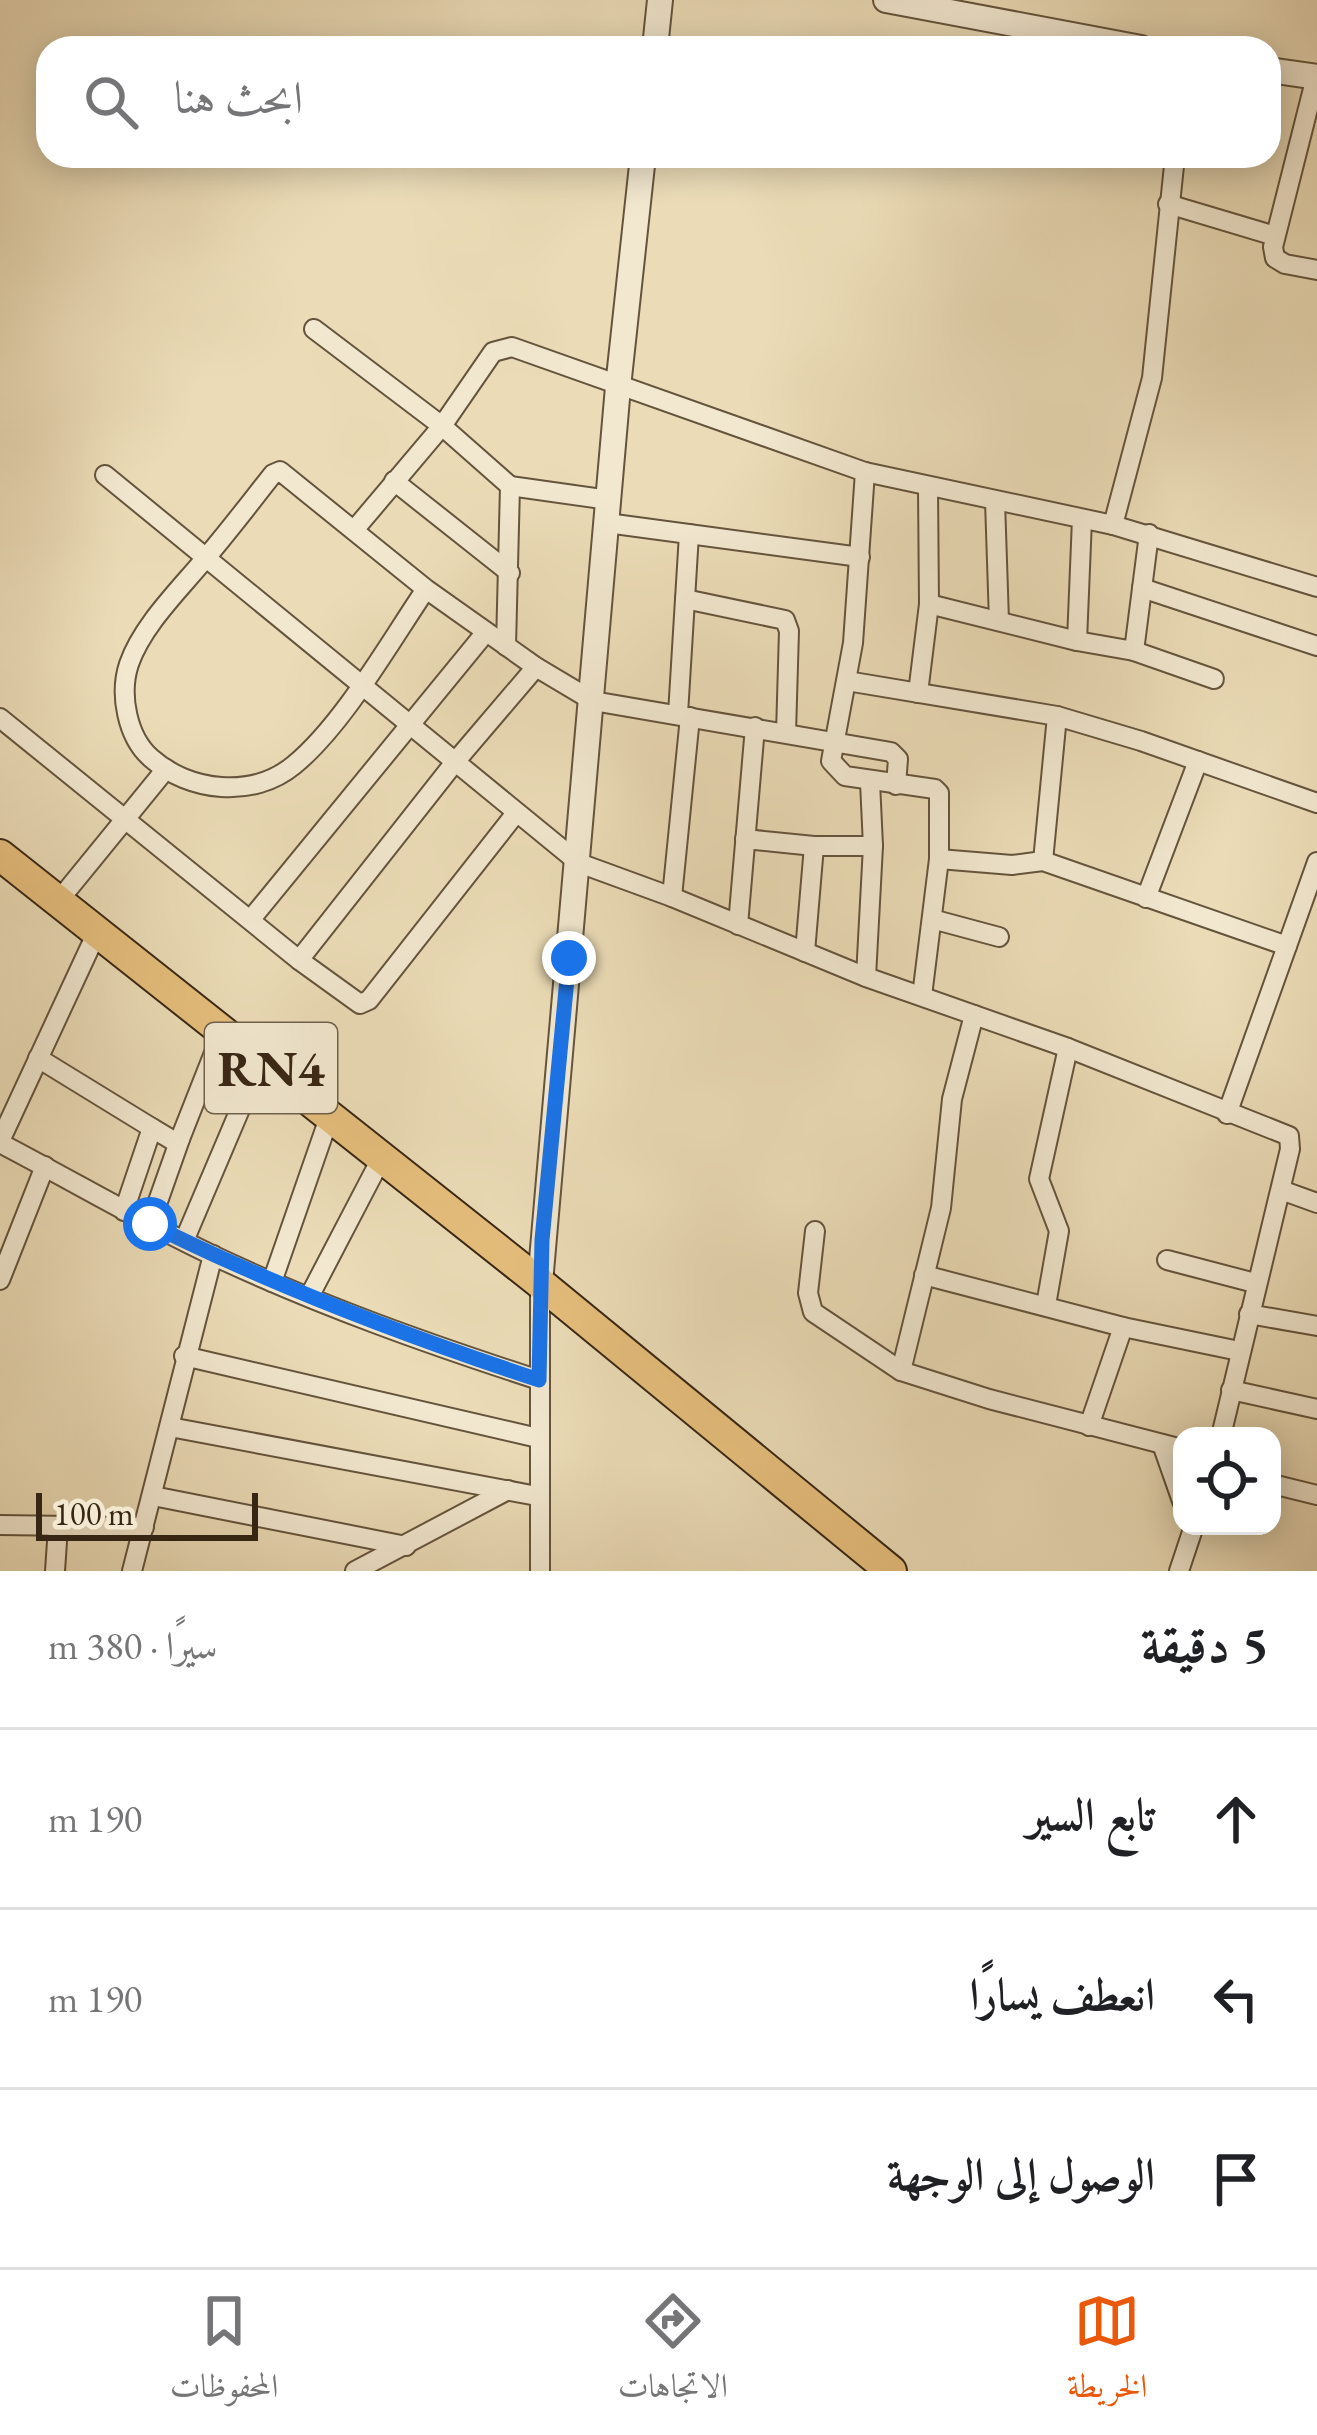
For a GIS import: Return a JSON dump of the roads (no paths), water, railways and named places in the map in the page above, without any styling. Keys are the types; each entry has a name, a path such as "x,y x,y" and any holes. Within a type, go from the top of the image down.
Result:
{"main road":[{"name":"RN4","path":"0,855 382,1156 891,1571"}],"street":[{"path":"656,36 660,0"},
{"path":"886,0 1078,36"},
{"path":"1281,72 1317,77 1309,143 1275,236 1274,252 1279,261 1317,270"},
{"path":"520,1571 539,1567 540,1283 618,387 642,168"},
{"path":"1113,524 1152,378 1172,168"},
{"path":"1168,204 1275,236"},
{"path":"314,329 442,426 510,486 689,534 860,556"},
{"path":"355,530 442,426 493,352 501,348 524,350 865,472 1113,524 1317,587"},
{"path":"426,589 360,685 295,764 271,780 197,785 146,754 130,724 125,698 129,664 152,626 280,471 426,589 536,668 592,700 895,754 896,785"},
{"path":"865,472 847,682 831,761 837,772 870,782 938,790 939,859 922,996"},
{"path":"105,475 579,863 1289,1136 1281,1190 1223,1427"},
{"path":"394,481 510,573"},
{"path":"506,646 510,486"},
{"path":"918,693 929,604 928,487"},
{"path":"995,501 998,621"},
{"path":"1077,640 1082,519"},
{"path":"673,897 689,534"},
{"path":"1135,651 1149,534"},
{"path":"1142,589 1317,646"},
{"path":"685,599 785,620 790,631 786,733"},
{"path":"929,604 1135,651 1214,679"},
{"path":"250,920 486,632"},
{"path":"299,960 455,762 536,668"},
{"path":"847,682 1058,716 1317,802"},
{"path":"1043,861 1058,716"},
{"path":"0,718 355,1003 369,1000 516,813"},
{"path":"738,925 755,727"},
{"path":"1146,898 1198,761"},
{"path":"60,899 166,770"},
{"path":"866,977 873,846 870,782"},
{"path":"745,838 814,847 873,846"},
{"path":"805,952 814,847"},
{"path":"939,859 1012,865 1043,861 1287,946"},
{"path":"1227,1114 1317,862"},
{"path":"932,919 999,937"},
{"path":"98,930 0,1142 124,1211 272,1282 539,1380"},
{"path":"901,1371 941,1208 952,1099 974,1015"},
{"path":"150,1224 223,1030"},
{"path":"1046,1305 1059,1231 1040,1190 1040,1179 1068,1048"},
{"path":"38,1058 172,1140 180,1138"},
{"path":"184,1241 261,1060"},
{"path":"272,1282 330,1115"},
{"path":"124,1211 152,1128"},
{"path":"309,1297 382,1156"},
{"path":"0,1280 45,1166"},
{"path":"1281,1190 1317,1203"},
{"path":"815,1231 808,1293 813,1312 901,1371 1172,1447"},
{"path":"132,1571 213,1255"},
{"path":"1167,1260 1255,1283"},
{"path":"924,1275 1123,1327 1239,1351"},
{"path":"1249,1314 1317,1326"},
{"path":"1089,1426 1123,1327"},
{"path":"184,1356 538,1438"},
{"path":"1232,1390 1317,1409"},
{"path":"170,1427 537,1496"},
{"path":"1281,1486 1317,1495"},
{"path":"355,1571 508,1490"},
{"path":"153,1496 406,1546"},
{"path":"0,1526 144,1527"},
{"path":"55,1571 58,1527"},
{"path":"1179,1571 1190,1535"}]}
